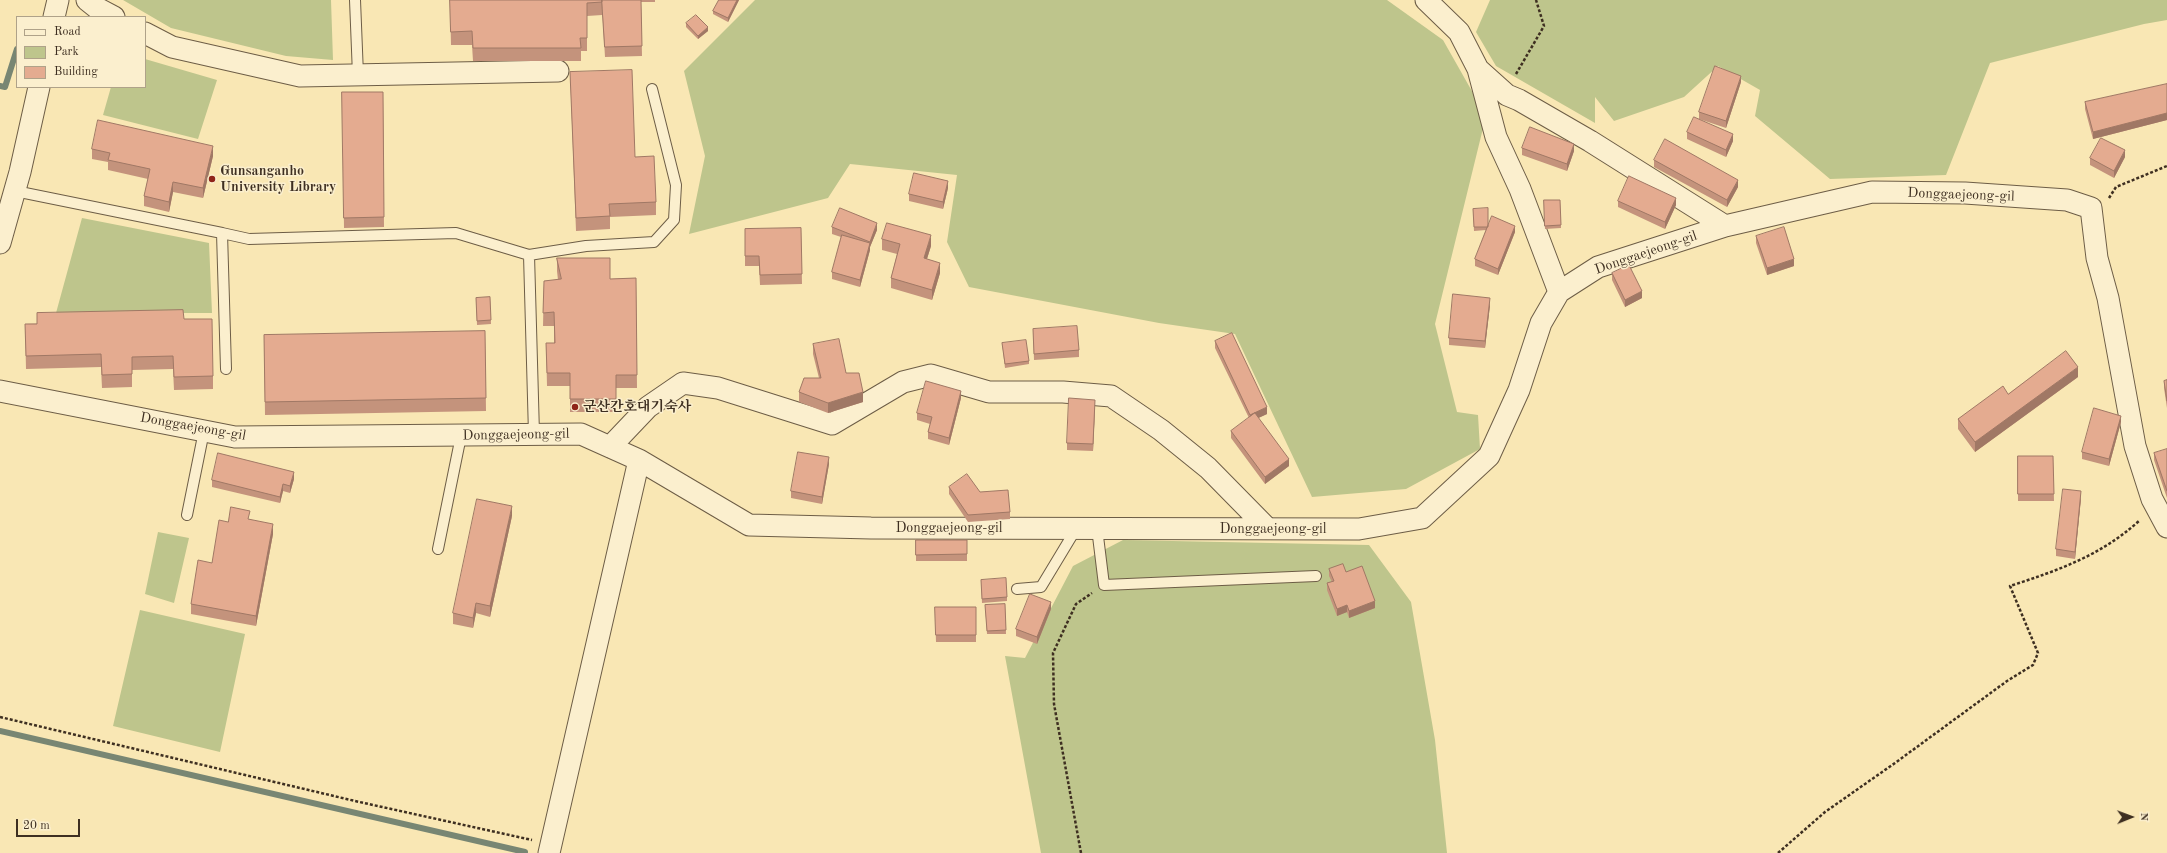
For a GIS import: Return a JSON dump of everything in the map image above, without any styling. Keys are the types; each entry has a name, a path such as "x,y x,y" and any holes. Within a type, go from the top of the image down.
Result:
{"street":[{"path":"54,16 58,0"},
{"path":"87,0 97,8 112,16"},
{"path":"1426,0 1459,32 1478,70 1496,137 1520,189 1560,292"},
{"path":"146,34 172,47 300,76 558,71"},
{"path":"1478,70 1507,95 1520,100 1590,142 1725,226"},
{"path":"0,243 15,191 39,88"},
{"name":"Donggaejeong-gil","path":"0,391 235,437 581,434 639,460 749,525 870,528 1359,529 1422,518 1489,456 1519,390 1541,323 1560,292 1598,267 1725,226 1872,192 1965,193 2068,200 2091,208 2097,258 2108,298 2135,446 2155,505 2167,528"},
{"path":"610,446 648,407 683,383 718,388 832,424 903,382 931,375 989,392 1063,392 1112,396 1162,430 1208,468 1268,529"},
{"path":"550,848 639,460"}],"lane":[{"path":"355,0 358,75"},
{"path":"15,191 249,239 456,233 529,255 586,246 654,242 674,220 676,186 652,89"},
{"path":"222,233 226,369"},
{"path":"529,255 534,434"},
{"path":"187,515 204,431"},
{"path":"438,549 461,436"},
{"path":"1097,528 1104,585 1316,576"},
{"path":"1017,589 1041,587 1076,529"}],"path":[{"path":"1507,95 1516,73 1544,26 1536,0"},
{"path":"2106,202 2116,187 2167,166"},
{"path":"1778,853 1825,812 1894,764 2007,681 2033,665 2038,653 2010,586 2050,573 2098,552 2132,528 2155,505"},
{"path":"1081,853 1054,704 1053,653 1076,604 1104,585"},
{"path":"0,717 550,848"}],"green space":[{"path":"123,0 331,0 333,60 286,56 171,28"},
{"path":"755,0 1387,0 1443,40 1486,116 1435,324 1457,412 1478,415 1480,449 1406,489 1312,497 1235,334 1159,323 969,287 947,242 957,175 850,164 828,198 689,234 705,156 684,71"},
{"path":"1490,0 2167,0 2167,20 2144,24 1990,63 1946,175 1830,179 1755,116 1760,90 1718,66 1684,97 1614,121 1595,97 1595,123 1496,66 1476,32"},
{"path":"146,59 217,80 198,139 103,115 111,88 146,88"},
{"path":"82,218 209,243 212,313 56,313"},
{"path":"158,532 189,538 174,603 145,594"},
{"path":"1123,540 1369,545 1411,602 1435,740 1447,853 1041,853 1005,656 1025,658 1073,566"},
{"path":"140,610 245,634 220,752 113,726"}],"building":[{"path":"450,0 602,0 602,2 587,3 587,38 580,38 581,48 473,48 472,31 451,32"},
{"path":"602,0 641,0 642,46 605,47"},
{"path":"719,0 737,0 728,18 713,11"},
{"path":"696,15 708,27 698,36 686,23"},
{"path":"1715,66 1741,76 1726,121 1699,112"},
{"path":"632,70 635,157 654,156 656,202 609,204 610,216 576,218 570,72"},
{"path":"2167,84 2167,113 2093,132 2085,102"},
{"path":"342,92 383,92 384,217 344,218"},
{"path":"1694,117 1733,134 1726,150 1687,132"},
{"path":"98,120 213,146 203,188 173,182 169,202 144,196 150,169 108,160 110,153 92,149"},
{"path":"1530,127 1574,144 1567,164 1522,148"},
{"path":"2101,138 2125,150 2114,171 2090,158"},
{"path":"1665,139 1738,180 1727,200 1654,160"},
{"path":"914,173 948,181 943,202 909,194"},
{"path":"1629,176 1676,198 1665,222 1618,201"},
{"path":"1544,200 1560,200 1561,225 1545,226"},
{"path":"840,208 877,223 870,242 832,227"},
{"path":"1488,208 1488,227 1474,227 1473,209"},
{"path":"1492,216 1515,226 1498,269 1475,259"},
{"path":"887,223 931,235 924,258 940,263 932,290 891,278 900,244 882,239"},
{"path":"1784,227 1794,259 1767,268 1756,236"},
{"path":"801,228 802,274 760,275 759,256 745,256 745,229"},
{"path":"842,235 870,243 860,280 832,272"},
{"path":"557,258 610,258 610,279 636,278 637,375 616,375 616,399 570,399 570,373 547,373 546,343 555,343 554,312 543,313 544,281 561,279"},
{"path":"1629,265 1642,291 1625,300 1612,273"},
{"path":"1453,294 1490,298 1485,341 1449,338"},
{"path":"490,297 491,320 477,321 476,298"},
{"path":"183,310 184,319 212,319 213,376 174,377 173,356 132,357 132,374 102,375 101,354 26,356 25,324 37,324 37,313"},
{"path":"1077,326 1079,350 1034,354 1033,329"},
{"path":"485,331 486,398 265,402 264,335"},
{"path":"1232,333 1267,407 1250,415 1215,341"},
{"path":"839,339 846,373 859,373 863,392 828,403 799,392 804,378 821,378 813,344"},
{"path":"1026,340 1029,361 1005,364 1002,343"},
{"path":"2066,351 2078,367 1975,442 1958,419 2003,386 2008,394"},
{"path":"2167,380 2167,401 2164,381"},
{"path":"926,381 961,391 949,438 928,432 932,417 917,413"},
{"path":"1069,398 1095,400 1093,444 1067,443"},
{"path":"2094,408 2121,416 2109,459 2082,452"},
{"path":"1255,413 1289,459 1265,477 1231,431"},
{"path":"2167,449 2167,491 2154,453"},
{"path":"798,452 829,457 822,497 791,491"},
{"path":"218,453 294,472 290,486 283,484 280,497 212,480"},
{"path":"2018,456 2053,456 2054,494 2018,494"},
{"path":"967,474 980,492 1008,490 1010,512 968,515 949,487"},
{"path":"2063,489 2081,491 2075,552 2056,549"},
{"path":"477,499 512,506 490,606 476,603 473,618 453,613"},
{"path":"231,507 250,511 248,519 273,524 256,616 191,604 198,560 212,563 219,520 228,522"},
{"path":"916,540 967,540 967,554 916,555"},
{"path":"1343,564 1346,572 1362,566 1375,601 1349,611 1347,605 1337,609 1327,583 1334,581 1329,569"},
{"path":"1006,578 1007,597 982,599 981,580"},
{"path":"1030,594 1051,602 1037,637 1016,629"},
{"path":"1005,604 1006,630 987,631 985,605"},
{"path":"935,607 976,607 976,635 936,635"}],"waterway":[{"path":"0,86 5,87 16,52"},
{"path":"0,731 525,852"}],"place":[{"name":"Gunsanganho University Library","path":"212,179"},
{"name":"군산간호대기숙사","path":"575,407"}]}
